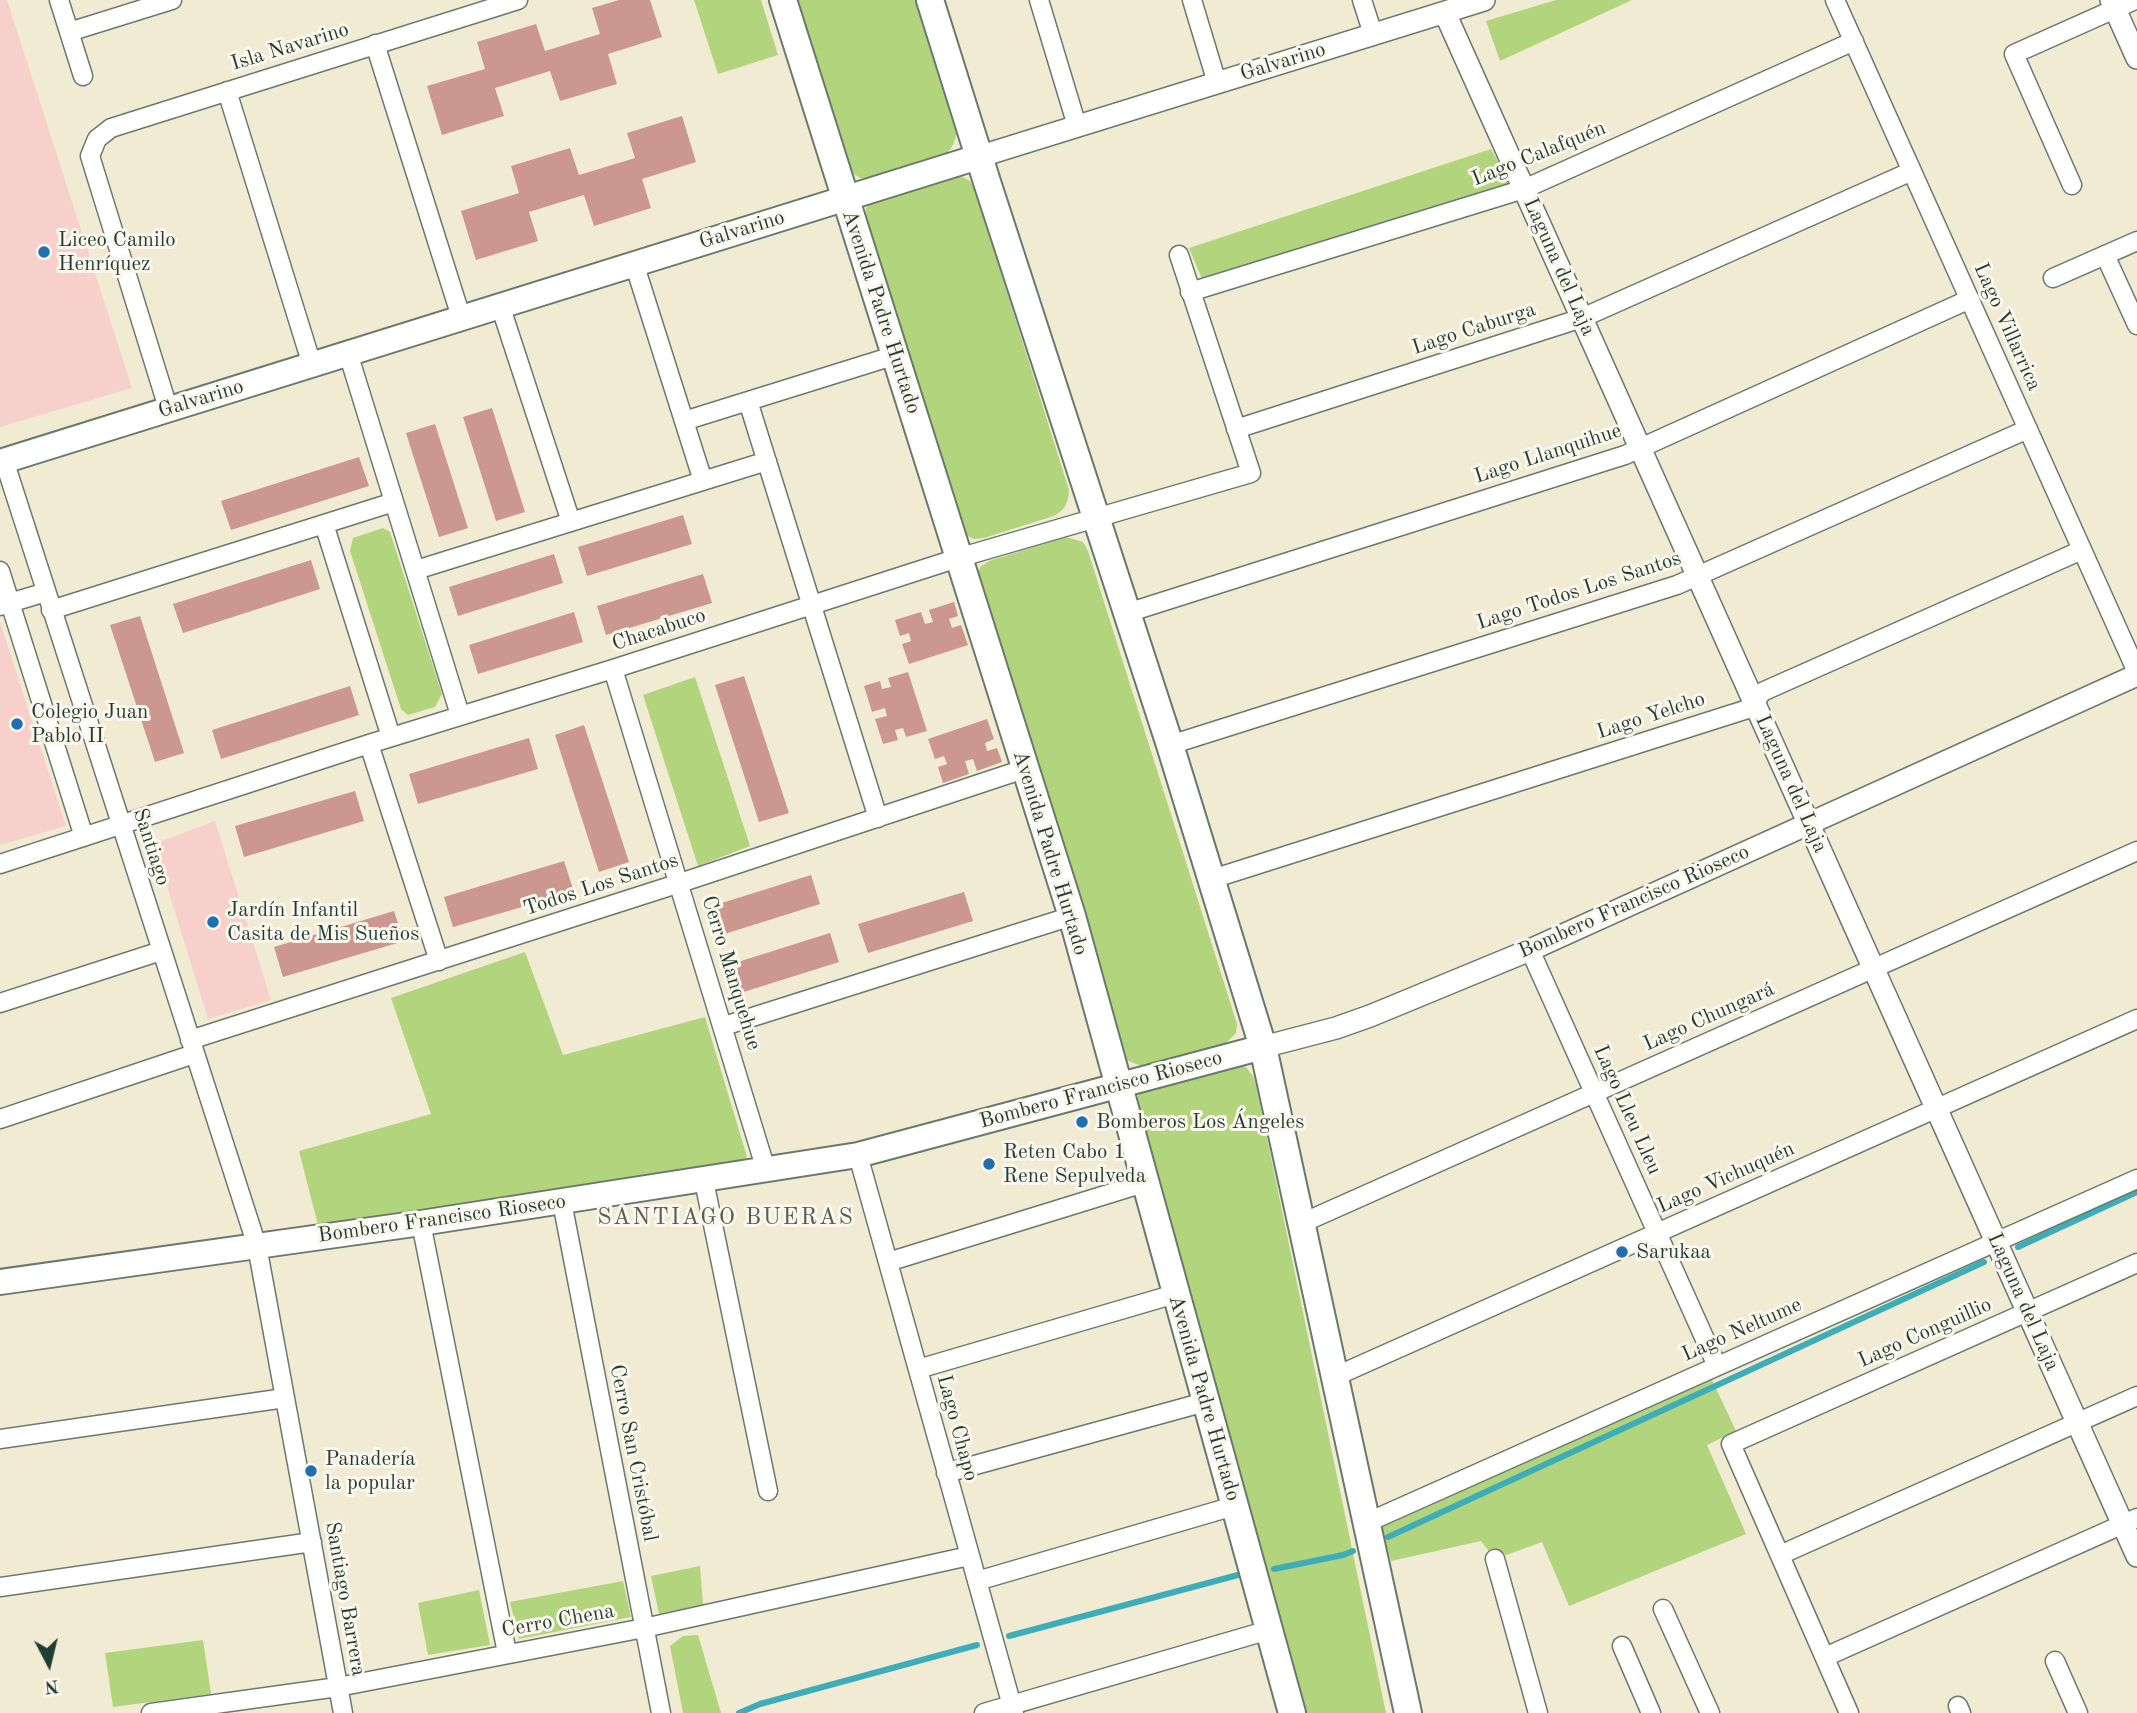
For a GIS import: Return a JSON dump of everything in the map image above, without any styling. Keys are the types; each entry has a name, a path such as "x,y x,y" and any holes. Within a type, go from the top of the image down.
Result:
{"main road":[{"name":"Avenida Padre Hurtado","path":"783,0 1072,916 1292,1713"},
{"path":"930,0 978,156 1170,745 1263,1047 1408,1713"},
{"name":"Galvarino","path":"2,461 978,156"},
{"name":"Bombero Francisco Rioseco","path":"0,1282 421,1223 858,1155 1263,1047"}],"street":[{"path":"59,0 83,76"},
{"path":"69,32 172,0"},
{"name":"Isla Navarino","path":"168,408 90,156 97,139 111,128 518,0"},
{"path":"1039,0 1077,126"},
{"path":"1192,0 1217,83"},
{"path":"1362,0 1373,34"},
{"name":"Galvarino","path":"978,156 1484,0"},
{"name":"Lago Villarrica","path":"1835,0 2137,674"},
{"path":"2072,185 2014,54 2113,5 2135,0"},
{"path":"2113,5 2137,58"},
{"name":"Laguna del Laja","path":"1445,13 2077,1422 2130,1521 2137,1556"},
{"name":"Lago Calafquén","path":"1190,292 1524,189 1854,41"},
{"path":"375,44 461,317"},
{"path":"227,91 312,365"},
{"name":"Lago Caburga","path":"1236,429 1581,318 1912,172"},
{"path":"2053,278 2137,241"},
{"path":"1179,255 1236,429"},
{"path":"2105,255 2137,325"},
{"path":"634,263 702,481"},
{"name":"Lago Llanquihue","path":"1126,613 1625,455 1970,299"},
{"path":"500,305 571,522"},
{"path":"348,353 460,715"},
{"path":"684,421 896,355"},
{"path":"748,401 878,818"},
{"name":"Chacabuco","path":"0,864 958,558 1251,473 1236,429"},
{"name":"Lago Todos Los Santos","path":"1170,745 1664,590 2028,429"},
{"path":"416,570 767,460"},
{"name":"Santiago","path":"2,461 257,1246"},
{"path":"51,610 394,502"},
{"path":"324,524 391,737"},
{"name":"Lago Yelcho","path":"1212,879 1751,708 1762,692 2082,550"},
{"path":"0,571 5,604 84,838"},
{"path":"5,604 46,592"},
{"name":"Cerro Manquehue","path":"613,669 766,1171"},
{"name":"Bombero Francisco Rioseco","path":"1263,1047 1370,1016 1530,950 2137,674"},
{"path":"369,744 439,961"},
{"name":"Todos Los Santos","path":"0,1119 192,1047 439,961 1024,769"},
{"name":"Lago Chungará","path":"1300,1224 2137,851"},
{"path":"724,1026 1072,916"},
{"name":"Lago Lleu Lleu","path":"1530,950 1717,1366"},
{"path":"0,1003 161,951"},
{"name":"Lago Vichuquén","path":"1334,1377 2137,1019"},
{"name":"Lago Chapo","path":"858,1155 1013,1709"},
{"name":"Lago Neltume","path":"1366,1523 2137,1179"},
{"path":"704,1181 768,1491"},
{"path":"888,1262 1144,1183"},
{"name":"Cerro San Cristóbal","path":"562,1202 661,1713"},
{"path":"421,1223 507,1653"},
{"name":"Santiago Barrera","path":"257,1246 343,1713"},
{"name":"Lago Conguillio","path":"1780,1555 1731,1444 2137,1263"},
{"path":"918,1369 1175,1294"},
{"path":"1849,1713 1780,1555 2137,1396"},
{"path":"0,1439 285,1398"},
{"path":"946,1473 1205,1402"},
{"path":"977,1581 1234,1506"},
{"path":"1825,1657 2130,1521"},
{"path":"0,1587 312,1542"},
{"name":"Cerro Chena","path":"151,1713 338,1687 644,1628 969,1556"},
{"path":"1495,1559 1538,1713"},
{"path":"1663,1609 1710,1713"},
{"path":"984,1713 1013,1709 1269,1630"},
{"path":"1622,1646 1651,1713"},
{"path":"2055,1661 2078,1713"}],"shaded area":[{"name":"Liceo Camilo Henríquez","path":"0,0 7,0 132,388 0,427"},
{"name":"Colegio Juan Pablo II","path":"0,622 66,826 0,845"},
{"name":"Jardín Infantil Casita de Mis Sueños","path":"215,821 271,1000 208,1019 154,844"}],"green space":[{"path":"694,0 761,0 778,55 718,74"},
{"path":"794,0 917,0 957,133 949,151 939,158 871,179 860,178 851,172"},
{"path":"1556,0 1632,0 1500,61 1486,21"},
{"path":"1491,149 1511,185 1202,279 1189,248"},
{"path":"959,175 970,181 975,190 1069,490 1066,505 1054,516 974,539 964,534 865,220 866,208 872,200"},
{"path":"383,528 390,532 442,694 435,707 408,715 401,709 350,551 353,538"},
{"path":"1066,537 1083,542 1088,551 1237,1024 1236,1033 1223,1046 1144,1067 1126,1060 1121,1052 977,578 980,567 989,561"},
{"path":"695,677 750,846 698,866 643,695"},
{"path":"525,952 563,1055 705,1017 747,1157 741,1164 318,1225 299,1151 431,1114 391,998"},
{"path":"1236,1066 1246,1067 1256,1085 1386,1713 1306,1713 1139,1111 1139,1092"},
{"path":"1712,1380 1736,1431 1707,1445 1746,1534 1569,1606 1542,1542 1495,1559 1481,1541 1391,1561 1382,1527"},
{"path":"700,1566 703,1605 659,1614 651,1576"},
{"path":"623,1581 631,1617 519,1639 510,1602"},
{"path":"479,1590 490,1645 428,1655 418,1603"},
{"path":"698,1635 721,1713 683,1713 670,1646 683,1636"},
{"path":"203,1640 211,1694 113,1707 105,1653"}],"building":[{"path":"619,0 650,0 662,37 608,54 617,84 560,101 550,71 495,88 504,116 442,135 427,86 485,69 477,42 536,24 545,51 600,34 592,8"},
{"path":"682,116 696,162 642,179 651,208 594,226 584,195 529,212 538,241 476,260 461,211 519,193 511,166 570,148 579,175 635,158 627,133"},
{"path":"492,408 525,512 496,521 463,417"},
{"path":"435,424 468,528 439,537 406,433"},
{"path":"359,457 369,486 231,530 221,501"},
{"path":"683,515 692,544 587,576 578,547"},
{"path":"554,554 563,583 458,616 449,587"},
{"path":"311,560 320,589 183,633 173,604"},
{"path":"703,574 712,603 606,635 597,606"},
{"path":"954,602 958,616 949,619 952,628 961,625 968,645 909,664 902,644 911,641 909,633 900,636 895,620 921,612 925,624 933,622 929,610"},
{"path":"574,612 583,642 478,674 469,645"},
{"path":"140,616 184,753 155,762 110,625"},
{"path":"908,672 927,731 906,737 903,728 895,730 898,740 883,744 875,719 887,716 885,708 872,712 864,686 880,681 882,689 891,687 888,678"},
{"path":"744,676 789,813 759,822 715,685"},
{"path":"350,686 359,715 221,759 212,730"},
{"path":"987,719 994,739 985,743 987,751 997,748 1002,762 977,771 973,759 965,761 969,774 943,783 938,767 947,764 944,756 935,759 928,739"},
{"path":"584,725 629,862 599,872 555,735"},
{"path":"529,738 538,769 418,804 409,774"},
{"path":"355,791 364,821 244,857 235,826"},
{"path":"564,861 574,892 453,927 444,897"},
{"path":"811,875 820,904 715,937 706,908"},
{"path":"964,892 973,921 868,953 858,924"},
{"path":"394,911 404,941 283,977 274,947"},
{"path":"830,933 839,962 734,995 725,966"}],"waterway":[{"path":"2018,1247 2137,1192"},
{"path":"1388,1537 1984,1262"},
{"path":"1274,1569 1353,1551"},
{"path":"1009,1636 1238,1575"},
{"path":"739,1713 760,1704 977,1645"}],"place":[{"name":"Liceo Camilo Henríquez","path":"44,252"},
{"name":"Colegio Juan Pablo II","path":"17,724"},
{"name":"Jardín Infantil Casita de Mis Sueños","path":"213,922"},
{"name":"Bomberos Los Ángeles","path":"1082,1122"},
{"name":"Reten Cabo 1 Rene Sepulveda","path":"989,1164"},
{"name":"Sarukaa","path":"1622,1252"},
{"name":"Panadería la popular","path":"311,1471"}],"district":[{"name":"SANTIAGO BUERAS","path":"726,1218"}]}
